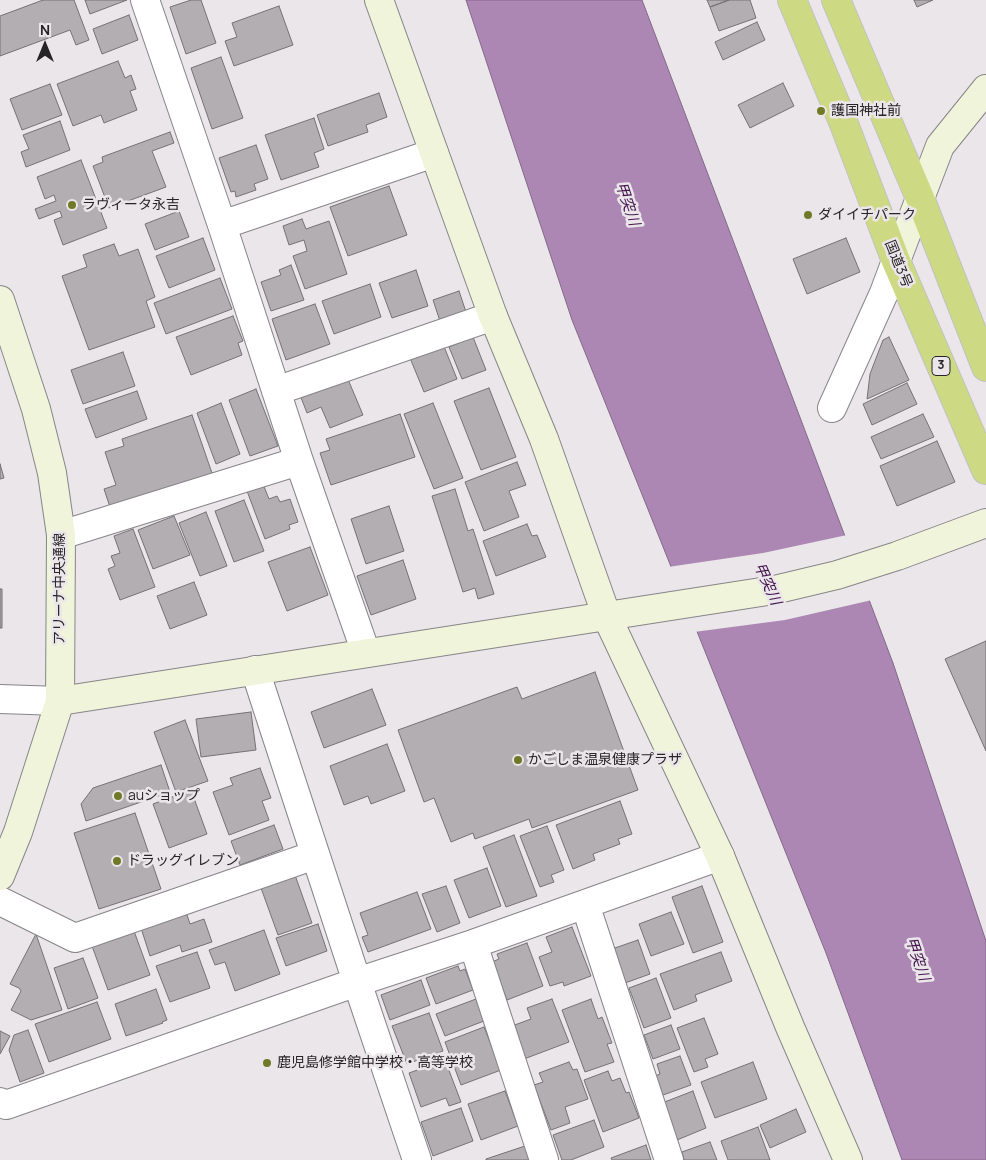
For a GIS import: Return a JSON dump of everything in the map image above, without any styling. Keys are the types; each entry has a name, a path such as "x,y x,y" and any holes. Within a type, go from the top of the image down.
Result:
{"highway":[{"name":"国道3号","path":"792,0 844,124 896,261 986,470"},
{"path":"836,0 920,198 986,367"}],"street":[{"path":"145,0 222,225 299,461 366,653"},
{"path":"379,0 493,316 544,439 607,617 720,856 790,1028 848,1160"},
{"path":"832,408 884,293 940,146 986,92"},
{"path":"222,225 434,153"},
{"name":"アリーナ中央通線","path":"0,300 36,409 52,473 61,535 60,701 18,832 0,876"},
{"path":"276,391 493,316"},
{"path":"61,535 299,461"},
{"path":"0,699 60,701 774,590 837,575 897,556 986,523"},
{"path":"255,670 356,982 417,1160"},
{"path":"0,901 75,938 315,855"},
{"path":"0,1102 6,1105 356,982 473,944 720,856"},
{"path":"584,904 669,1160"},
{"path":"473,944 544,1160"}],"water":[{"name":"甲突川","path":"466,0 642,0 893,663 986,941 986,1160 902,1160 826,953 572,320"}],"pier":[{"path":"847,535 872,600 785,620 694,632 668,567 763,553"}],"building":[{"path":"43,0 74,0 89,40 76,45 70,30 0,56 0,16"},
{"path":"85,0 127,0 90,14"},
{"path":"191,0 201,0 216,43 186,54 170,7"},
{"path":"707,0 729,0 710,7"},
{"path":"729,0 750,0 756,18 719,31 710,7"},
{"path":"914,0 933,0 917,7"},
{"path":"279,6 293,45 234,66 225,41 237,37 232,23"},
{"path":"129,15 138,40 102,54 93,29"},
{"path":"757,22 765,40 723,60 715,42"},
{"path":"221,57 243,118 212,129 191,68"},
{"path":"118,61 125,78 131,75 136,89 130,91 137,110 104,123 101,115 73,126 57,84"},
{"path":"783,83 794,106 750,128 738,105"},
{"path":"50,84 62,115 22,130 10,99"},
{"path":"379,93 387,117 366,125 368,132 328,146 317,115"},
{"path":"314,118 324,149 314,153 319,167 281,180 265,135"},
{"path":"60,121 70,150 26,167 21,152 29,149 23,135"},
{"path":"170,132 174,143 152,151 166,187 109,208 93,166 103,162 102,157"},
{"path":"256,145 268,179 254,184 256,190 236,197 235,191 231,192 219,158"},
{"name":"ラヴィータ永吉","path":"81,160 107,228 63,245 54,220 62,217 60,211 39,219 35,209 56,201 54,195 45,199 37,177"},
{"path":"389,186 407,235 348,256 330,207"},
{"path":"179,211 189,237 155,250 145,224"},
{"path":"302,219 306,229 329,221 347,274 305,289 293,256 307,251 304,240 289,245 283,226"},
{"path":"203,238 215,270 169,288 156,256"},
{"path":"846,238 860,272 807,294 793,259"},
{"path":"114,244 119,256 138,249 155,297 146,301 155,327 89,350 62,276 87,267 83,255"},
{"path":"291,265 304,300 271,311 261,282 281,275 279,270"},
{"path":"416,270 428,306 392,318 379,283"},
{"path":"220,278 232,309 166,334 154,303"},
{"path":"370,284 381,317 334,334 322,301"},
{"path":"459,291 466,312 440,321 433,300"},
{"path":"315,304 330,344 286,360 272,319"},
{"path":"233,316 243,341 238,343 242,355 191,375 176,337"},
{"path":"473,337 486,370 462,379 449,347"},
{"path":"889,337 909,380 867,399 870,374 883,340"},
{"path":"443,344 457,379 424,392 410,358"},
{"path":"123,352 135,386 83,404 71,370"},
{"path":"347,377 363,415 330,428 321,407 307,413 300,395"},
{"path":"907,383 917,404 872,425 863,404"},
{"path":"489,388 516,457 481,470 454,401"},
{"path":"256,389 278,446 250,456 229,400"},
{"path":"137,391 147,419 96,438 85,409"},
{"path":"221,403 240,454 216,464 197,413"},
{"path":"433,403 463,478 434,489 404,414"},
{"path":"400,414 415,457 331,485 320,453 330,450 326,439"},
{"path":"923,414 934,437 881,459 871,437"},
{"path":"192,415 214,479 112,513 104,489 116,485 105,452 124,446 122,439"},
{"path":"937,441 955,482 897,506 880,466"},
{"path":"517,462 526,485 509,491 519,517 484,531 465,482"},
{"path":"0,464 4,478 0,479"},
{"path":"263,484 269,499 277,496 280,502 290,499 298,522 289,525 290,529 265,539 247,491"},
{"path":"455,489 468,531 473,529 494,594 478,599 475,588 463,592 432,496"},
{"path":"244,500 264,551 234,562 215,511"},
{"path":"389,506 404,551 366,564 351,519"},
{"path":"206,512 227,566 200,576 179,523"},
{"path":"174,516 190,555 153,569 138,530"},
{"path":"527,524 532,536 537,535 546,557 496,576 483,541"},
{"path":"133,529 155,587 120,600 108,569 115,566 111,556 120,553 114,536"},
{"path":"310,547 328,595 287,611 268,562"},
{"path":"403,560 416,599 371,615 357,576"},
{"path":"194,582 207,615 170,629 157,596"},
{"path":"0,589 2,589 2,628 0,628"},
{"path":"986,641 986,751 945,659"},
{"name":"かごしま温泉健康プラザ","path":"595,672 638,790 532,828 529,819 475,839 473,833 451,842 434,798 424,802 398,730 517,687 522,699"},
{"path":"372,689 386,725 324,748 311,712"},
{"path":"251,712 256,750 201,757 196,719"},
{"path":"185,720 208,781 176,792 154,732"},
{"path":"387,744 405,791 371,804 368,796 344,805 330,766"},
{"path":"161,765 170,792 86,821 81,804 93,788"},
{"path":"260,768 271,798 262,801 269,820 229,835 213,792 233,785 230,778"},
{"path":"191,790 207,834 169,848 153,804"},
{"path":"620,801 632,834 618,839 620,844 593,854 595,860 573,869 556,825"},
{"name":"ドラッグイレブン","path":"135,813 161,889 99,909 74,833"},
{"path":"274,825 283,849 240,865 231,841"},
{"path":"547,826 564,870 551,875 554,882 540,887 520,836"},
{"path":"514,835 537,896 506,907 483,847"},
{"path":"487,868 501,906 469,918 454,880"},
{"path":"295,875 312,923 278,935 261,888"},
{"path":"446,886 460,923 437,932 422,894"},
{"path":"702,886 723,942 693,953 672,897"},
{"path":"417,892 431,929 368,952 362,937 368,935 360,913"},
{"path":"186,912 190,924 204,919 212,942 182,952 180,945 150,956 141,928"},
{"path":"671,912 684,944 651,956 639,924"},
{"path":"318,924 327,951 286,966 276,938"},
{"path":"572,927 591,976 564,986 563,982 550,986 539,957 552,952 546,937"},
{"path":"264,930 280,974 235,991 225,962 215,965 209,950"},
{"path":"134,931 150,975 108,990 92,946"},
{"path":"36,934 62,1010 31,1020 11,1010 21,991 10,984"},
{"path":"638,940 650,974 625,983 612,949"},
{"path":"527,943 543,986 507,1000 492,962 499,959 497,954"},
{"path":"197,952 210,988 170,1002 156,966"},
{"path":"721,952 732,981 695,995 697,1001 674,1010 660,974"},
{"path":"83,958 98,998 68,1009 54,968"},
{"path":"458,966 460,971 465,969 473,990 436,1004 426,978"},
{"path":"656,978 671,1018 644,1028 629,988"},
{"path":"421,980 430,1005 390,1020 381,995"},
{"path":"156,989 167,1020 126,1036 115,1004"},
{"path":"476,999 484,1021 445,1036 436,1014"},
{"path":"552,999 569,1042 524,1059 512,1026 531,1019 527,1008"},
{"path":"591,999 598,1019 602,1017 612,1043 607,1044 614,1062 585,1072 562,1010"},
{"path":"97,1002 111,1039 49,1062 35,1024"},
{"path":"429,1013 443,1051 407,1064 392,1026"},
{"path":"704,1018 718,1054 705,1059 708,1067 694,1072 677,1028"},
{"path":"671,1025 680,1049 653,1059 644,1035"},
{"path":"484,1027 501,1070 461,1085 445,1042"},
{"path":"28,1030 44,1073 20,1082 9,1050 14,1035"},
{"path":"0,1031 10,1036 0,1054"},
{"path":"680,1056 691,1085 663,1095 655,1076 660,1074 657,1064"},
{"path":"445,1060 461,1102 449,1106 446,1098 421,1107 409,1073"},
{"path":"569,1062 573,1070 577,1069 588,1099 565,1107 570,1123 551,1130 534,1085 543,1082 539,1073"},
{"path":"753,1062 767,1099 715,1118 701,1082"},
{"path":"608,1071 612,1081 620,1078 626,1093 629,1092 639,1118 603,1132 584,1080"},
{"path":"505,1091 518,1126 481,1140 468,1104"},
{"path":"693,1091 706,1128 677,1140 662,1103"},
{"path":"461,1108 473,1141 433,1156 421,1122"},
{"path":"796,1109 806,1132 770,1148 760,1125"},
{"path":"594,1120 604,1147 571,1160 562,1160 553,1135"},
{"path":"758,1127 770,1160 728,1160 721,1141"},
{"path":"710,1142 717,1160 684,1160 682,1152"},
{"path":"646,1145 651,1160 612,1160 611,1158"},
{"path":"525,1146 529,1160 486,1160 486,1159"}],"place":[{"name":"護国神社前","path":"821,111"},
{"name":"ラヴィータ永吉","path":"72,205"},
{"name":"ダイイチパーク","path":"808,215"},
{"name":"かごしま温泉健康プラザ","path":"518,760"},
{"name":"auショップ","path":"118,796"},
{"name":"ドラッグイレブン","path":"117,861"},
{"name":"鹿児島修学館中学校・高等学校","path":"267,1063"}]}
